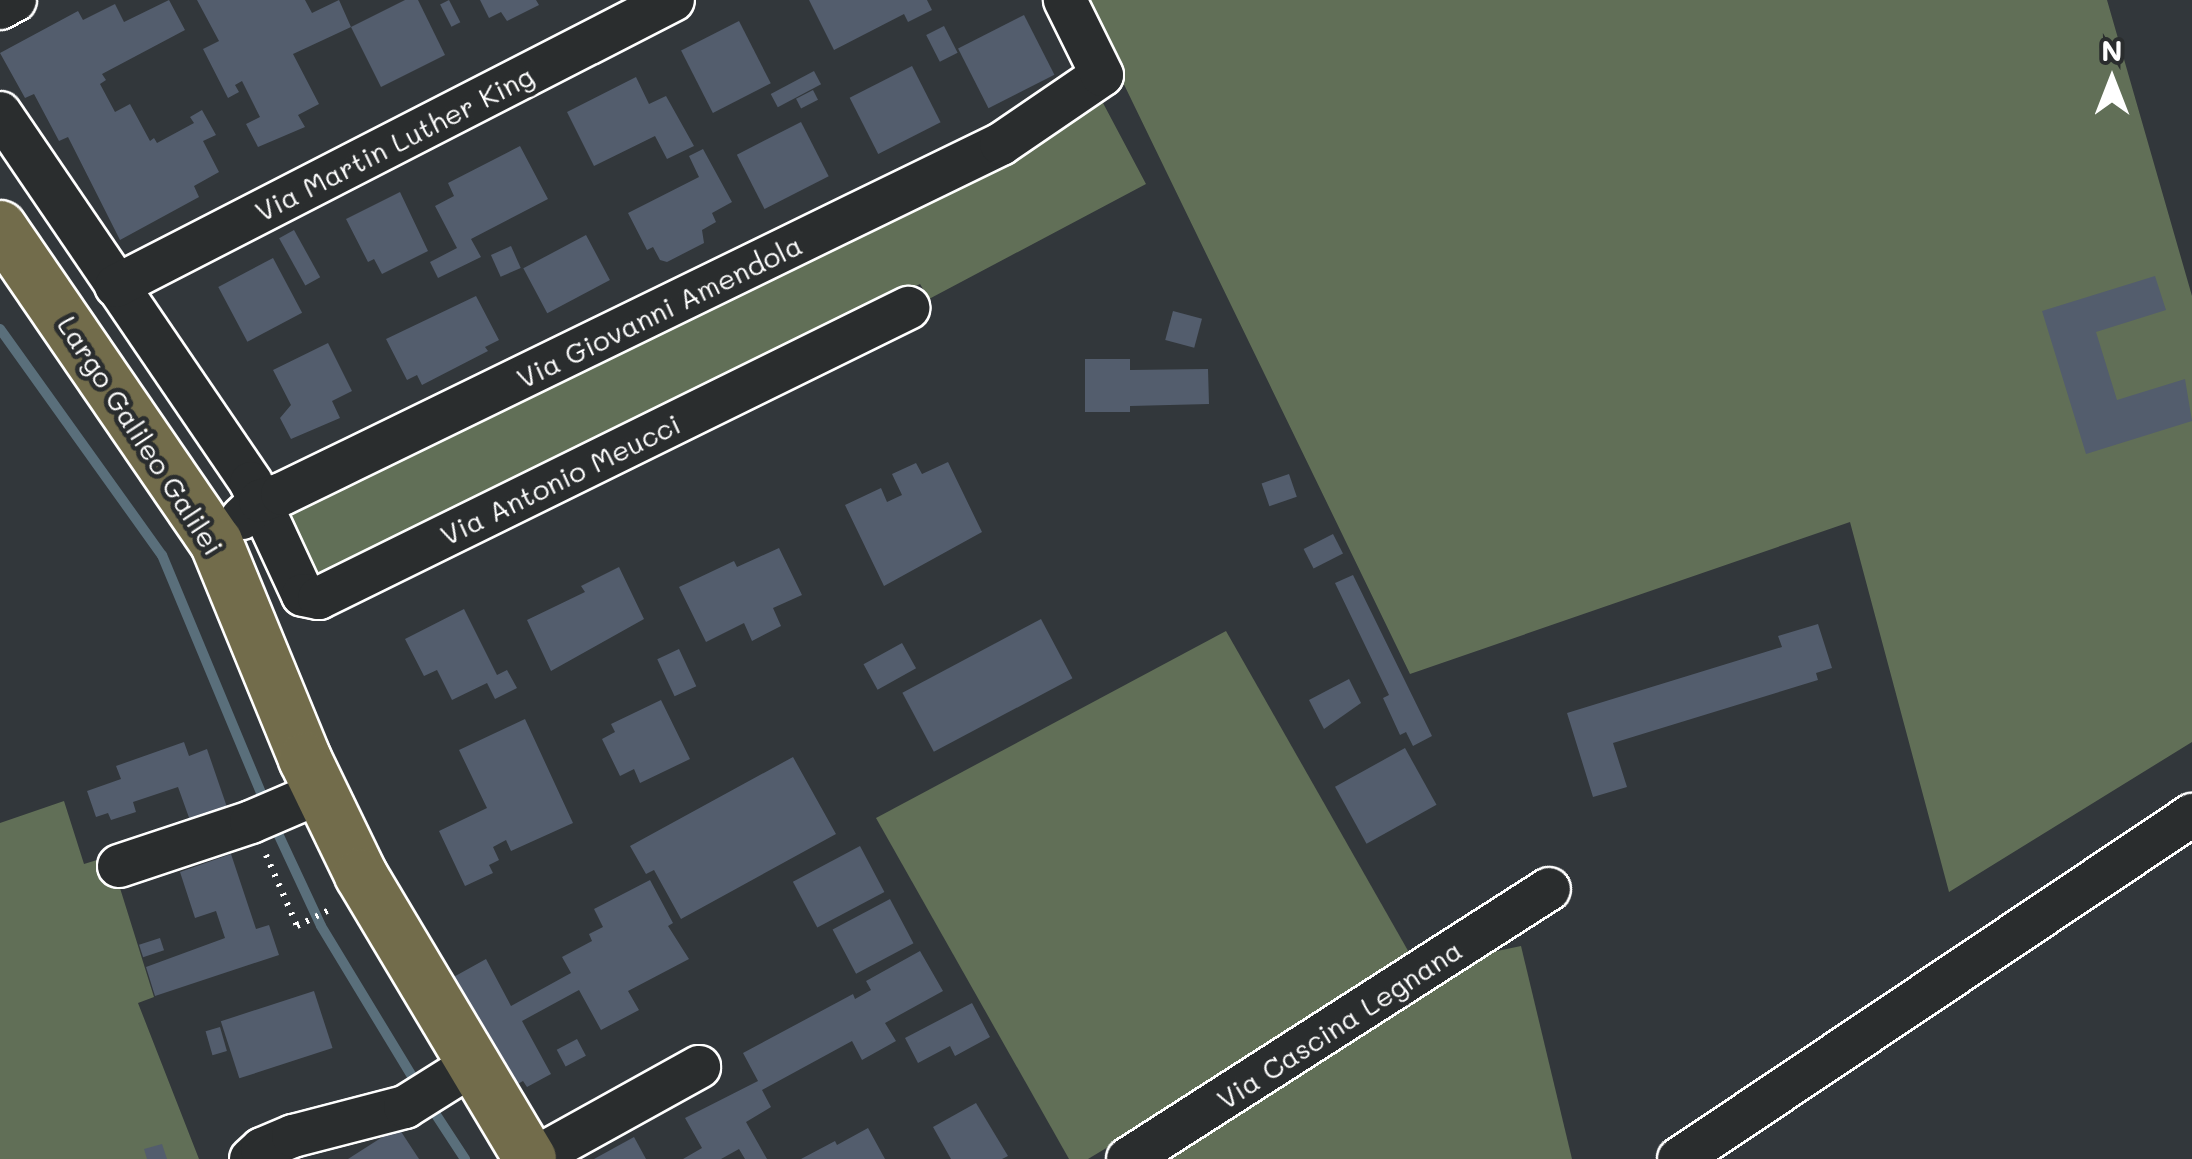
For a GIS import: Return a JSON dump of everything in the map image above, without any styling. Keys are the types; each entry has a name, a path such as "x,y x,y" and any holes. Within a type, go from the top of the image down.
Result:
{"main road":[{"name":"Largo Galileo Galilei","path":"0,227 216,542 263,655 277,811"},
{"path":"277,811 401,948 440,1086 531,1159"}],"street":[{"path":"0,8 15,0"},
{"name":"Via Martin Luther King","path":"116,286 673,0"},
{"name":"Via Giovanni Amendola","path":"216,542 260,501 282,494 1001,144 1102,75 1066,0"},
{"path":"0,113 260,501"},
{"name":"Via Antonio Meucci","path":"260,501 303,595 318,598 908,308"},
{"path":"119,866 277,811"},
{"path":"1679,1159 2192,815"},
{"name":"Via Cascina Legnana","path":"1128,1159 1549,889"},
{"path":"531,1159 699,1067"},
{"path":"251,1159 262,1149 293,1136 372,1118 440,1086"}],"path":[{"path":"277,811 297,926 325,912"}],"green space":[{"path":"1083,0 2107,0 2192,296 2192,742 1949,892 1850,522 1410,674"},
{"path":"1103,103 1146,184 929,299 920,284 318,578 290,516 1042,142"},
{"path":"1226,631 1415,963 1088,1159 1069,1159 876,818"},
{"path":"64,801 84,864 110,856 154,997 138,1003 199,1159 0,1159 0,823"},
{"path":"1521,946 1572,1159 1152,1159 1478,955"}],"building":[{"path":"169,0 185,30 102,74 106,80 100,84 115,112 130,104 150,141 154,138 157,143 194,123 190,117 202,110 216,135 203,141 219,172 194,186 199,197 120,240 68,137 59,141 34,94 25,98 0,53 78,11 83,20 115,4 124,22"},
{"path":"197,0 305,0 312,13 339,0 351,27 293,54 319,104 298,115 305,127 258,147 246,124 260,117 242,81 235,85 239,92 228,98 203,49 219,41"},
{"path":"405,0 418,0 445,55 381,87 351,27"},
{"path":"449,0 460,22 451,27 440,5"},
{"path":"480,0 536,0 539,5 507,21 501,12 489,18"},
{"path":"809,0 927,0 932,10 908,22 904,14 834,50"},
{"path":"1024,15 1054,75 988,108 958,49"},
{"path":"739,21 771,83 713,113 681,51"},
{"path":"944,26 958,53 940,62 926,35"},
{"path":"912,66 941,122 878,154 850,98"},
{"path":"814,71 821,84 778,107 771,94"},
{"path":"636,77 649,104 666,96 694,146 667,159 655,136 594,166 567,112"},
{"path":"813,90 818,100 801,108 796,99"},
{"path":"801,122 829,176 765,209 737,155"},
{"path":"520,146 548,199 471,239 481,257 438,278 430,262 457,248 435,206 454,196 448,183"},
{"path":"703,149 732,202 712,213 716,222 702,230 704,243 667,262 660,260 653,247 647,250 628,213 699,177 689,156"},
{"path":"400,192 428,251 382,274 374,259 368,262 346,219"},
{"path":"294,230 320,277 305,285 279,238"},
{"path":"586,235 610,280 547,313 523,268"},
{"path":"511,246 521,268 501,277 491,255"},
{"path":"273,258 302,313 247,342 218,287"},
{"path":"2155,276 2166,310 2096,332 2117,400 2185,379 2192,421 2086,454 2042,311"},
{"path":"476,296 499,340 485,347 488,351 422,385 417,375 407,380 386,339"},
{"path":"1173,311 1202,319 1194,348 1165,340"},
{"path":"328,343 352,391 332,401 340,418 291,439 280,418 291,405 273,370"},
{"path":"1085,359 1130,359 1130,370 1208,369 1209,404 1130,406 1130,412 1085,412"},
{"path":"948,462 982,532 884,586 845,505 881,488 887,502 902,495 892,474 916,463 922,474"},
{"path":"1289,474 1297,497 1269,506 1262,483"},
{"path":"1333,534 1343,554 1314,569 1304,549"},
{"path":"779,548 802,595 773,608 781,626 752,641 744,623 706,642 679,587 734,561 737,567"},
{"path":"619,567 644,619 551,671 527,620 585,592 581,586"},
{"path":"1353,575 1432,736 1413,746 1406,732 1400,735 1383,698 1389,695 1335,583"},
{"path":"464,609 497,675 507,670 517,688 495,699 487,683 452,700 437,670 424,676 405,639"},
{"path":"1041,619 1072,678 934,752 902,693"},
{"path":"1818,624 1832,668 1816,673 1818,680 1613,743 1627,787 1593,797 1567,713 1782,647 1778,636"},
{"path":"902,643 916,668 878,690 864,664"},
{"path":"679,649 696,686 675,696 657,659"},
{"path":"1349,679 1361,703 1324,729 1309,700"},
{"path":"661,700 690,759 640,783 634,769 620,776 602,739 615,732 611,724"},
{"path":"525,719 573,823 511,851 506,840 493,847 499,860 489,865 493,873 465,886 439,831 487,808 459,750"},
{"path":"184,742 189,756 207,749 229,813 192,826 178,787 133,802 136,812 111,820 108,813 96,817 87,791 121,779 116,766"},
{"path":"1405,748 1437,805 1367,844 1335,787"},
{"path":"793,757 836,834 681,919 654,870 646,874 630,846"},
{"path":"860,846 884,892 817,928 793,882"},
{"path":"231,854 256,929 269,925 279,955 155,996 146,967 225,938 216,911 195,918 180,872"},
{"path":"650,880 673,923 668,926 689,959 628,991 639,1010 601,1030 579,990 522,1021 551,1074 527,1087 523,1081 509,1089 450,979 486,959 511,1006 571,973 562,957 592,941 589,934 603,927 594,909"},
{"path":"890,899 913,943 856,974 833,930"},
{"path":"160,938 164,950 143,957 139,945"},
{"path":"920,951 943,991 885,1023 896,1041 862,1060 852,1041 762,1090 771,1107 746,1122 767,1159 745,1159 739,1149 721,1159 683,1159 702,1148 685,1118 758,1081 743,1053 853,994 855,999 871,990 866,981"},
{"path":"314,991 333,1048 239,1078 221,1021"},
{"path":"972,1003 990,1037 955,1056 950,1046 918,1063 905,1038"},
{"path":"220,1027 227,1051 212,1055 206,1031"},
{"path":"577,1039 586,1056 566,1067 557,1050"},
{"path":"976,1103 1008,1156 951,1159 933,1127"},
{"path":"398,1127 419,1159 348,1159"},
{"path":"868,1128 885,1159 801,1159 835,1141 837,1145"},
{"path":"634,1137 646,1159 594,1159"},
{"path":"162,1144 167,1159 147,1159 144,1149"}],"waterway":[{"path":"0,329 162,555 266,805"},
{"path":"274,825 321,926 418,1086"},
{"path":"429,1104 465,1159"}]}
